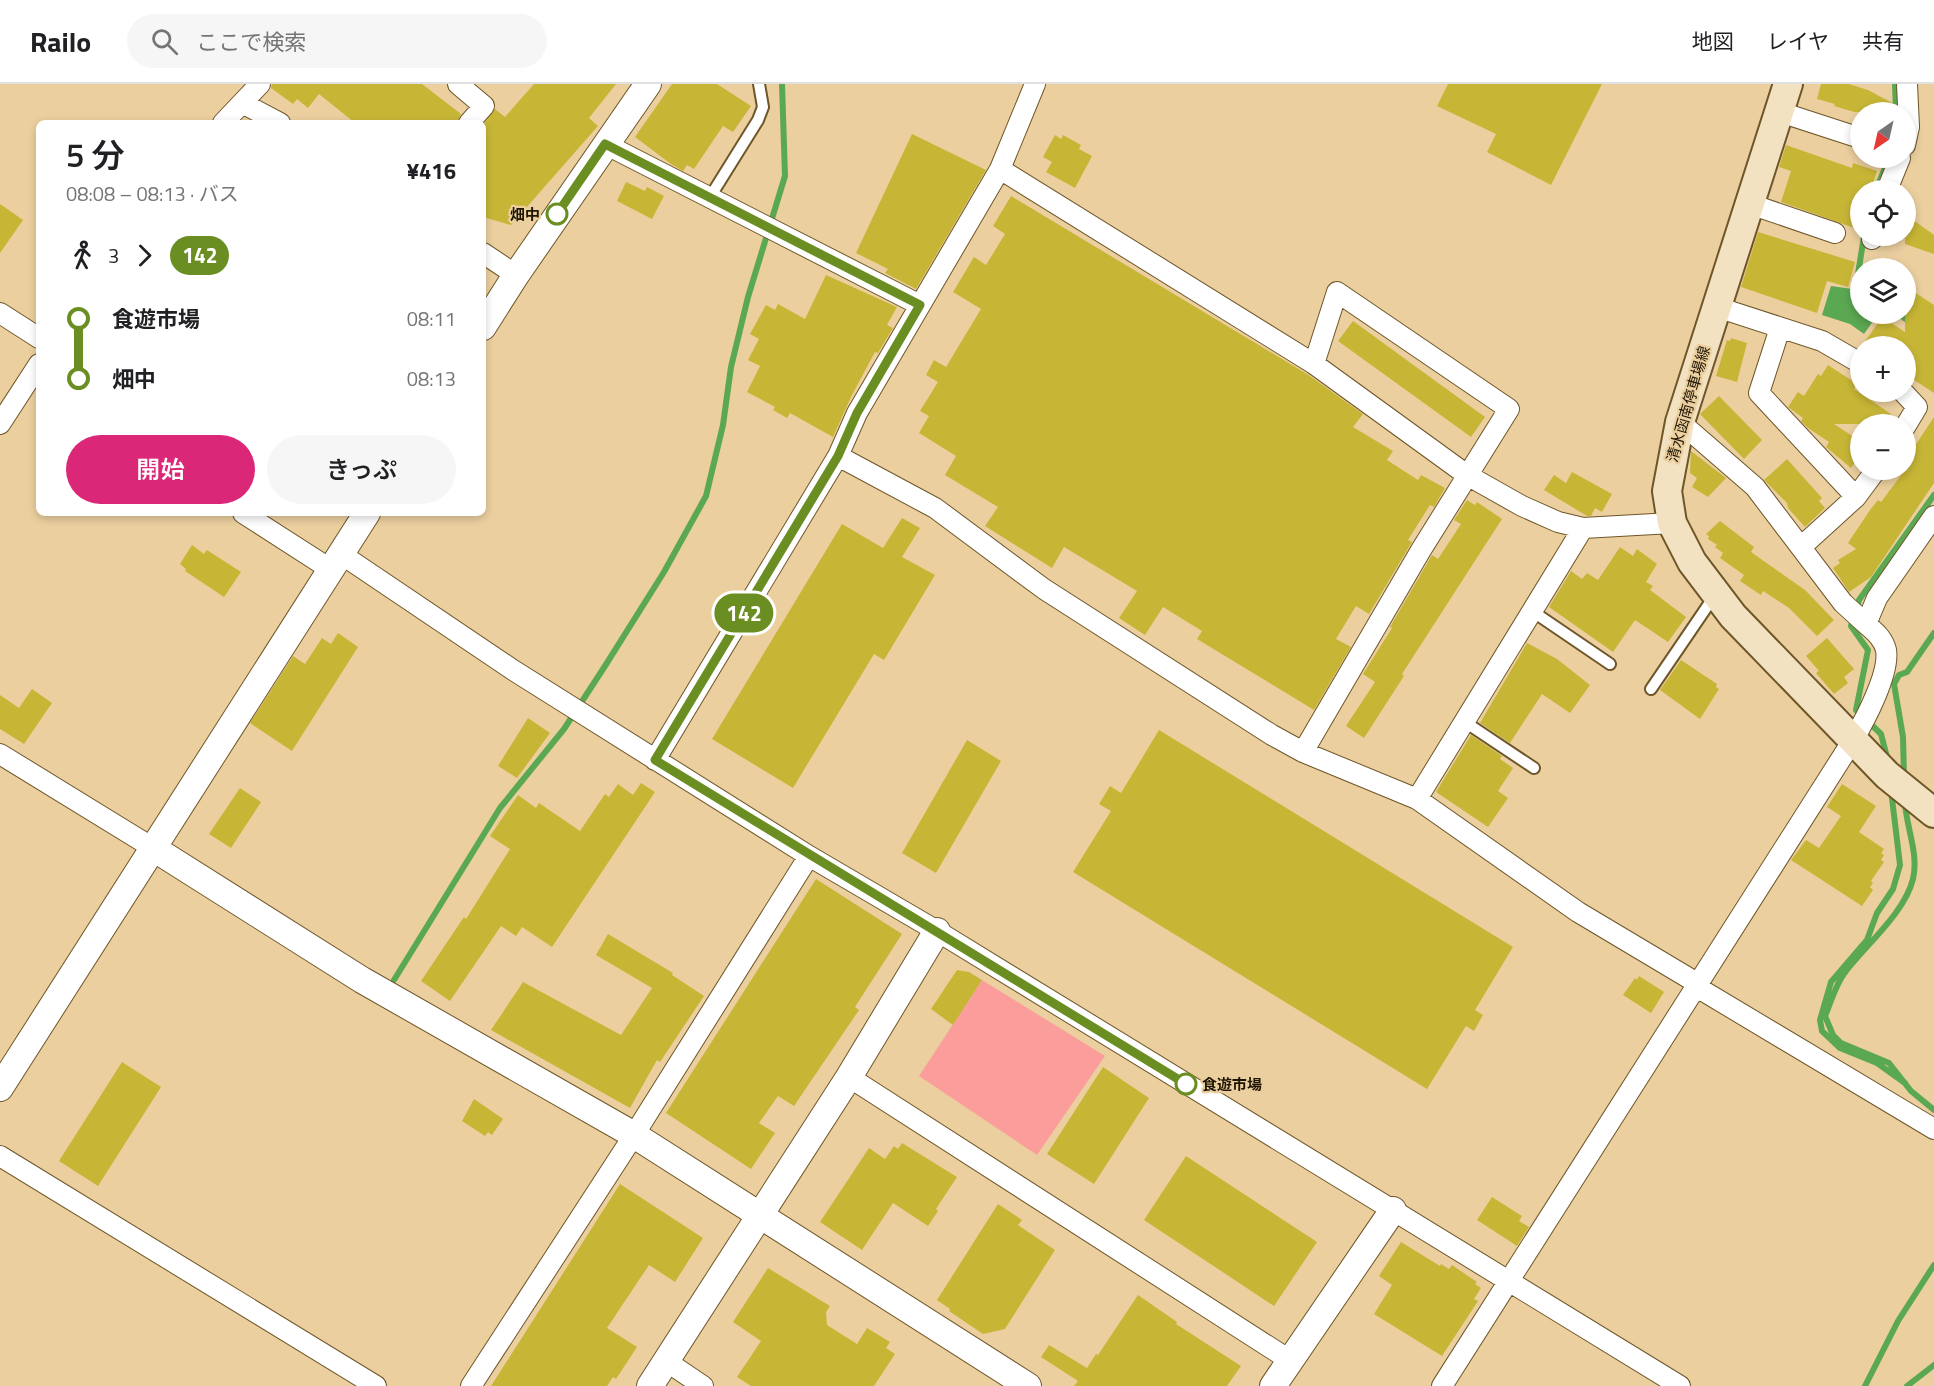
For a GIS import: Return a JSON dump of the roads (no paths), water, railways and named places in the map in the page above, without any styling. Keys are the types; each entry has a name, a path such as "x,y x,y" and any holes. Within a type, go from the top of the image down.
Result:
{"main road":[{"name":"清水函南停車場線","path":"1788,84 1680,422 1667,491 1672,523 1692,562 1733,616 1887,775 1934,813"}],"street":[{"path":"226,120 261,84"},
{"path":"458,84 484,106 472,120"},
{"path":"486,322 605,144 648,84"},
{"path":"655,760 838,456 857,413 1000,169 1035,84"},
{"path":"1908,84 1908,102"},
{"path":"242,103 274,120"},
{"path":"1780,112 1850,135"},
{"path":"605,144 920,305"},
{"path":"1000,169 1314,364 1467,475 1522,506 1558,522 1583,528 1672,523"},
{"path":"1750,204 1835,232"},
{"path":"486,255 516,275"},
{"path":"1303,752 1467,475 1509,409 1337,292 1314,364"},
{"path":"1718,307 1831,344 1850,356"},
{"path":"0,313 36,336"},
{"path":"1780,328 1759,393 1856,497"},
{"path":"0,424 36,371"},
{"path":"1912,402 1917,407 1913,414"},
{"path":"1442,1386 1853,740 1865,718 1885,665 1886,651 1880,636 1843,603 1755,487 1680,422"},
{"path":"838,456 935,508 1044,589 1303,752 1417,799 1486,845 1554,896 1934,1129"},
{"path":"1801,548 1856,497 1869,480"},
{"path":"249,516 336,562 809,856 937,931 1680,1386"},
{"path":"0,1088 365,516"},
{"path":"1866,624 1877,598 1934,516"},
{"path":"1417,799 1583,528"},
{"path":"0,754 362,980 634,1135 1028,1386"},
{"path":"471,1386 634,1135 809,856"},
{"path":"650,1386 849,1077 937,931"},
{"path":"849,1077 1291,1361"},
{"path":"0,1156 376,1386"},
{"path":"1274,1386 1393,1210"},
{"path":"666,1361 703,1386"}],"lane":[{"path":"710,197 758,120 763,107 759,84"},
{"path":"1651,689 1716,595"},
{"path":"1533,610 1610,664"},
{"path":"1465,722 1534,768"}],"waterway":[{"path":"394,980 500,808 564,729 605,666 664,572 706,496 723,425 731,367 748,297 785,176 782,84"},
{"path":"1895,84 1896,102"},
{"path":"1880,180 1885,168"},
{"path":"1861,258 1862,246"},
{"path":"1888,761 1881,734 1856,710 1868,650 1851,626 1859,600 1934,495"},
{"path":"1904,777 1903,737 1894,684 1899,675 1907,672 1934,633"},
{"path":"1891,790 1900,865 1893,889 1877,913 1867,940 1831,982 1820,1020 1822,1031 1840,1048 1877,1063 1905,1083"},
{"path":"1905,802 1914,860 1913,879 1909,891 1894,915 1842,976 1825,1016 1833,1035 1841,1043 1889,1063 1911,1091 1934,1110"},
{"path":"1865,1386 1898,1321 1934,1265"},
{"path":"1907,1386 1934,1365"}],"place":[{"name":"畑中","path":"557,214"},
{"name":"食遊市場","path":"1186,1084"}]}
